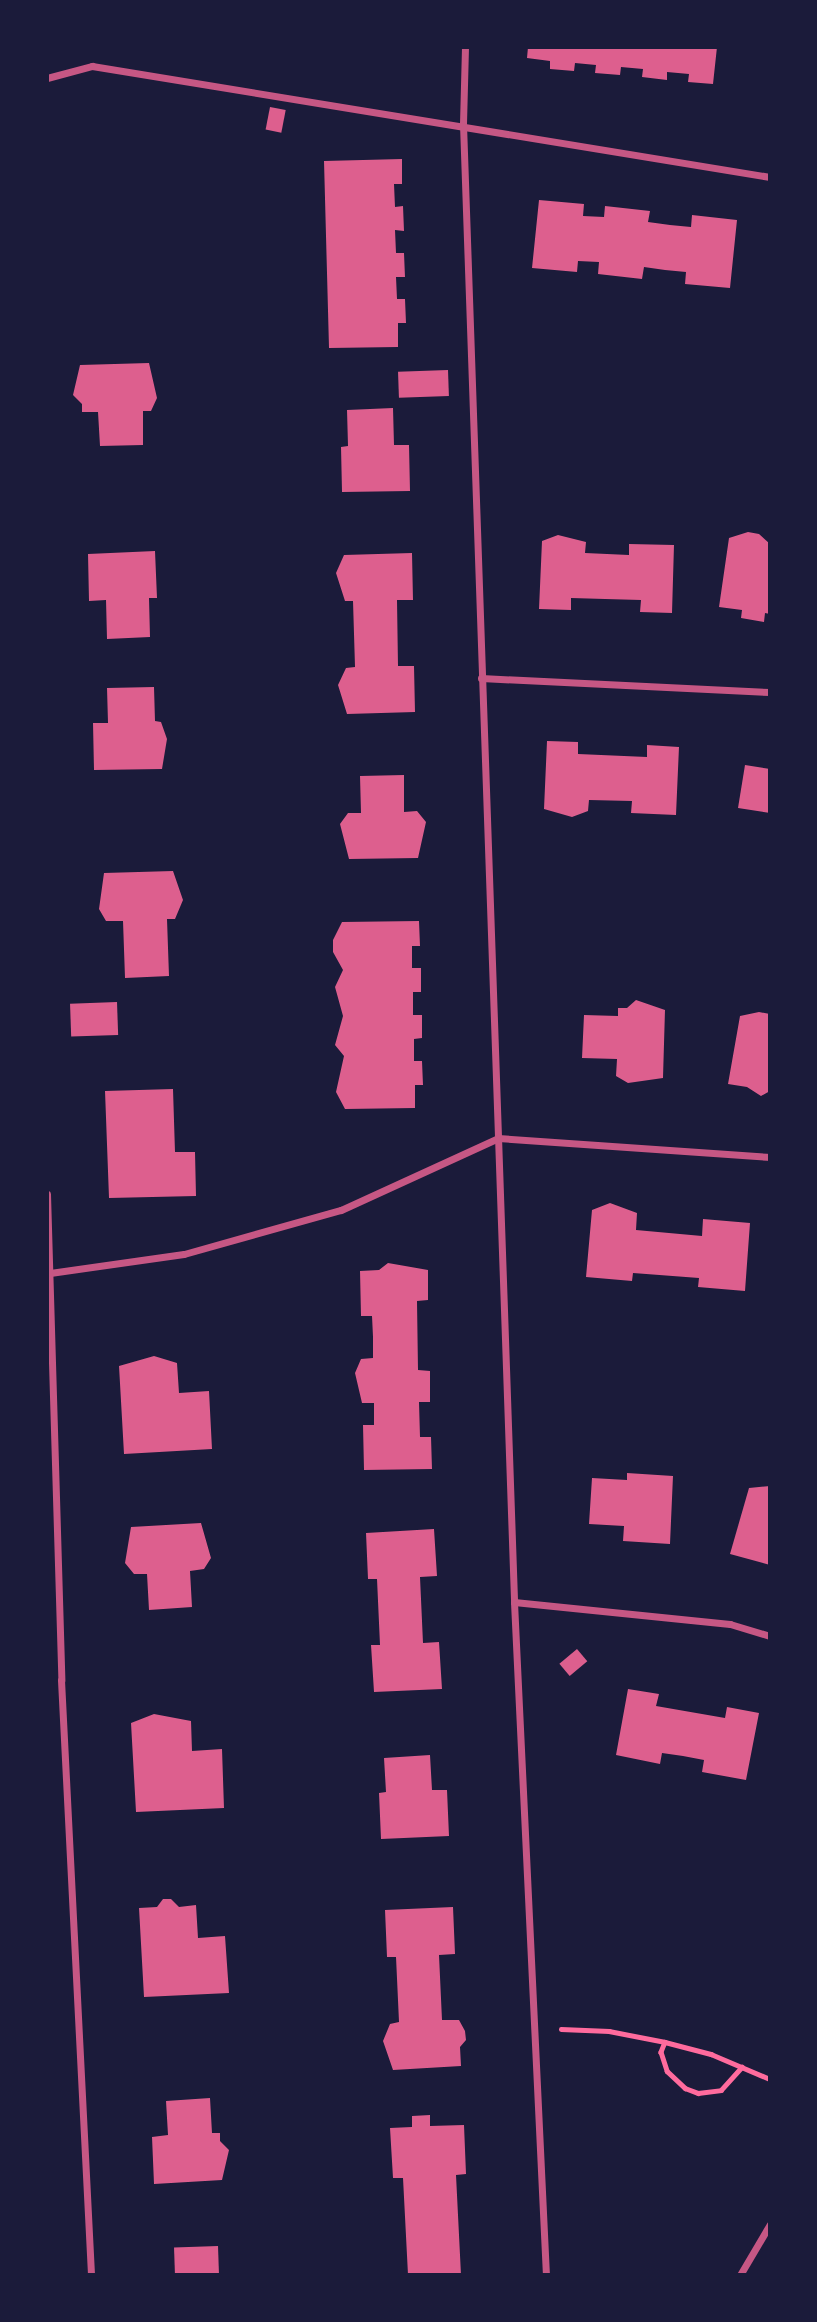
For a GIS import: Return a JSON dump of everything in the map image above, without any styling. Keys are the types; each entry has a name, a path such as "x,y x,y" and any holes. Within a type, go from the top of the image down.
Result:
{"street":[{"path":"465,47 463,124 514,1602 546,2275"},
{"path":"47,79 92,66 463,124 770,177"},
{"path":"481,678 770,692"},
{"path":"50,1273 184,1254 341,1210 498,1138 770,1157"},
{"path":"47,1194 61,1680 91,2275"},
{"path":"514,1602 730,1624 770,1636"},
{"path":"740,2275 770,2224"}],"path":[{"path":"534,2028 609,2031 664,2042 742,2067 770,2079"},
{"path":"664,2042 661,2052 667,2071 685,2088 698,2093 721,2090 742,2067"}],"building":[{"path":"528,47 717,47 713,84 688,82 689,74 667,72 667,80 642,77 643,69 621,67 620,75 595,73 596,65 575,63 574,71 550,69 550,61 527,58"},
{"path":"270,107 286,110 281,133 266,130"},
{"path":"402,159 402,184 394,184 395,207 403,206 404,231 395,230 396,253 404,253 405,277 396,277 397,299 405,299 406,323 398,323 398,347 329,348 324,161"},
{"path":"539,200 584,204 583,216 604,217 605,206 650,211 648,222 670,225 691,227 692,215 737,220 730,288 685,284 686,272 644,267 642,279 598,274 599,262 578,261 577,272 532,268"},
{"path":"149,363 157,398 151,411 143,411 143,445 100,446 98,412 82,412 82,404 73,395 80,365"},
{"path":"448,370 449,396 399,398 398,372"},
{"path":"393,408 394,445 409,445 410,491 342,492 341,447 348,446 347,410"},
{"path":"748,532 759,534 770,544 770,614 765,613 764,622 741,618 742,610 719,607 729,538"},
{"path":"558,535 586,542 585,553 629,555 629,544 674,545 672,613 640,612 641,600 571,598 571,610 539,609 542,541"},
{"path":"155,551 157,598 149,598 150,637 107,639 106,600 89,601 88,554"},
{"path":"412,553 413,600 397,600 398,666 414,666 415,712 347,714 338,685 346,668 355,667 353,601 345,601 336,573 344,555"},
{"path":"154,687 155,721 161,722 167,739 162,769 94,770 93,723 108,723 107,688"},
{"path":"547,741 578,742 578,754 647,757 647,745 679,747 676,815 631,813 632,801 589,800 588,811 572,817 544,809"},
{"path":"745,765 770,769 770,813 738,808"},
{"path":"404,775 404,812 417,811 426,822 418,858 349,859 340,824 348,813 361,813 360,776"},
{"path":"173,871 183,900 175,919 167,919 169,976 125,978 123,921 106,921 99,909 104,873"},
{"path":"419,921 420,946 412,946 412,968 421,968 421,992 413,992 413,1015 422,1015 422,1038 414,1039 414,1061 422,1061 423,1085 415,1085 415,1108 345,1109 336,1092 344,1056 335,1045 343,1016 335,987 343,970 333,952 333,940 342,922"},
{"path":"636,1000 665,1010 663,1078 628,1083 616,1076 617,1059 582,1058 584,1015 618,1016 618,1008 627,1008"},
{"path":"117,1002 118,1035 71,1037 70,1004"},
{"path":"759,1012 770,1014 770,1091 761,1096 747,1087 728,1084 740,1016"},
{"path":"173,1089 175,1152 195,1152 196,1196 109,1198 105,1091"},
{"path":"610,1203 637,1213 636,1230 702,1236 703,1219 750,1223 745,1291 698,1287 699,1278 633,1273 632,1281 586,1277 592,1210"},
{"path":"388,1263 428,1270 428,1300 417,1301 418,1370 430,1371 430,1402 419,1402 420,1437 431,1437 432,1469 364,1470 363,1425 374,1425 374,1403 362,1403 355,1373 361,1359 373,1358 373,1337 372,1316 361,1316 360,1271 379,1270"},
{"path":"154,1356 177,1363 179,1393 209,1391 212,1449 124,1454 119,1366"},
{"path":"627,1473 673,1476 670,1544 623,1541 624,1526 589,1524 592,1478 627,1480"},
{"path":"770,1486 770,1565 730,1554 749,1488"},
{"path":"201,1523 211,1558 204,1569 190,1571 192,1607 149,1610 147,1574 134,1574 125,1563 131,1527"},
{"path":"434,1529 437,1576 420,1577 423,1643 439,1642 442,1689 374,1692 371,1645 380,1645 377,1579 368,1579 366,1533"},
{"path":"577,1649 587,1661 570,1676 559,1664"},
{"path":"628,1689 659,1694 656,1706 725,1718 727,1707 759,1713 746,1780 702,1772 704,1760 662,1753 660,1764 616,1755"},
{"path":"154,1714 191,1721 192,1751 222,1749 224,1808 136,1812 131,1723"},
{"path":"430,1755 432,1790 447,1790 449,1836 381,1839 379,1793 386,1792 384,1758"},
{"path":"163,1899 171,1899 179,1907 196,1905 198,1938 225,1936 229,1993 144,1997 139,1908 157,1907"},
{"path":"453,1907 455,1954 439,1955 442,2020 459,2020 465,2031 466,2040 460,2047 461,2066 393,2070 383,2041 390,2024 399,2022 396,1957 387,1957 385,1910"},
{"path":"210,2098 212,2133 220,2133 220,2141 229,2150 222,2180 154,2184 152,2137 168,2135 166,2101"},
{"path":"430,2115 430,2126 464,2125 466,2174 456,2175 461,2275 408,2275 403,2178 393,2178 390,2128 412,2127 412,2116"},
{"path":"218,2246 219,2275 175,2275 174,2248"}]}
